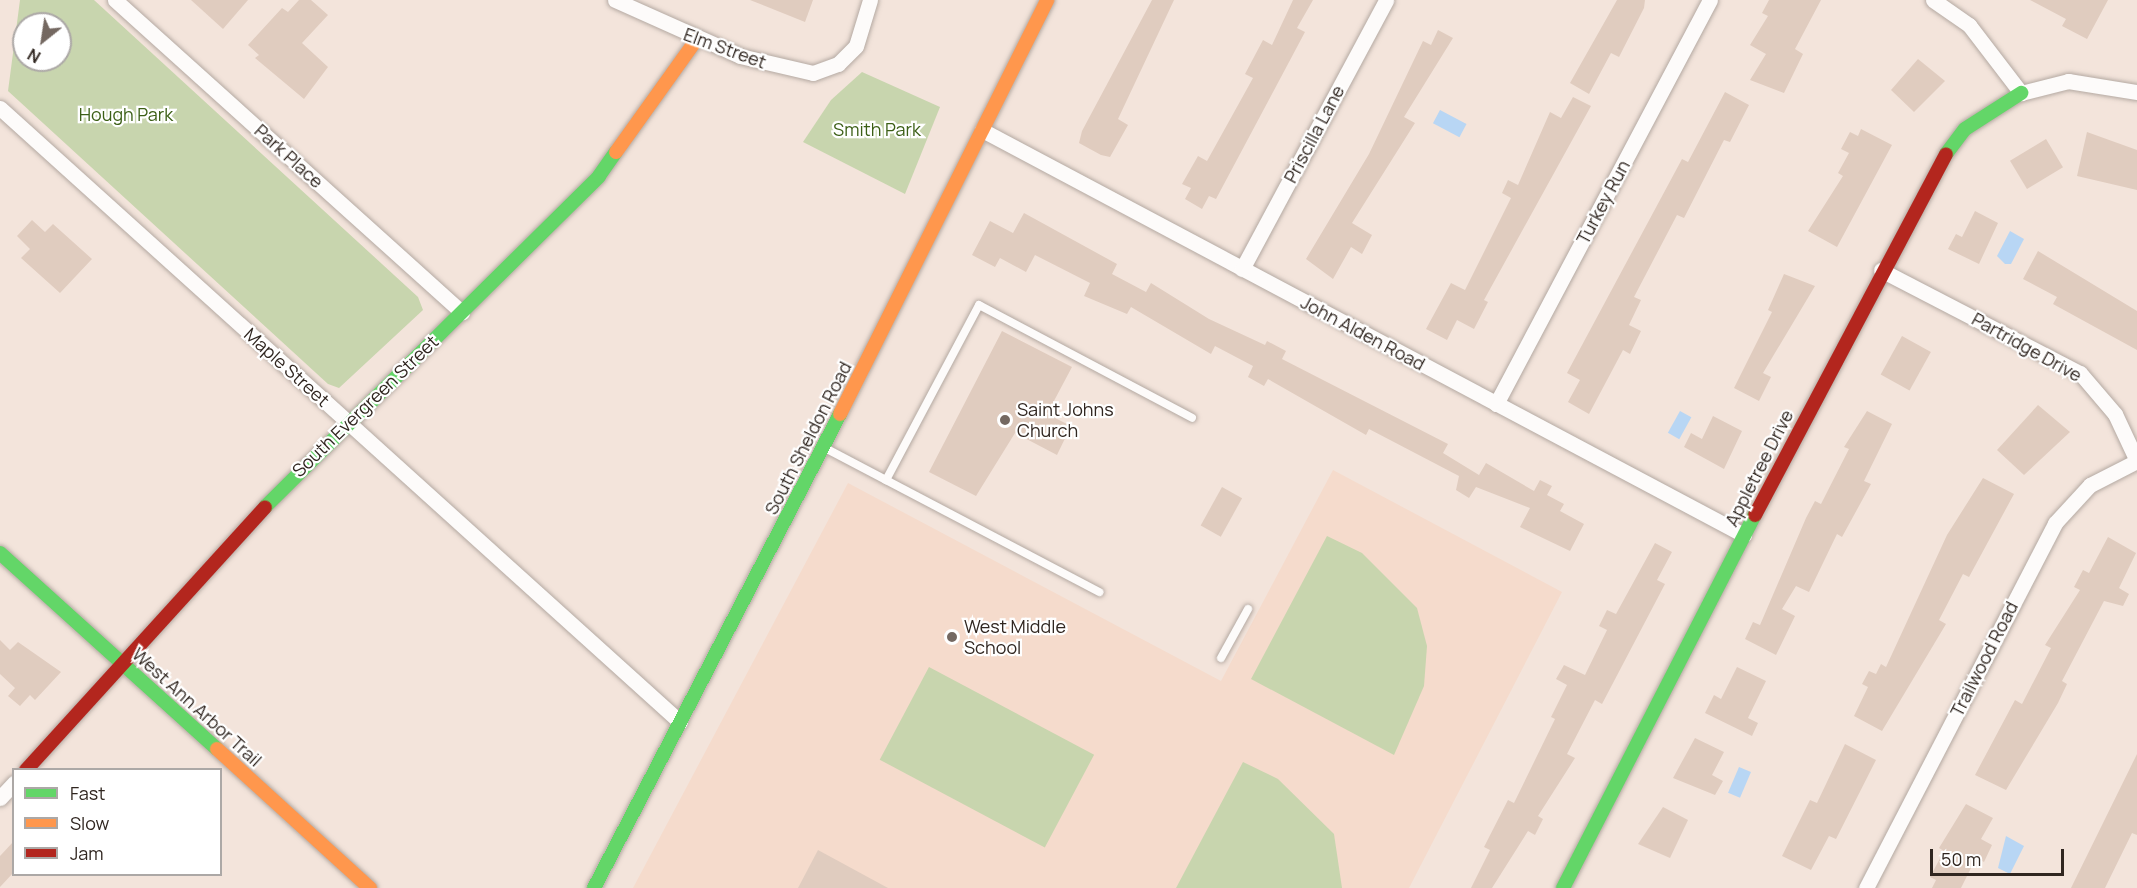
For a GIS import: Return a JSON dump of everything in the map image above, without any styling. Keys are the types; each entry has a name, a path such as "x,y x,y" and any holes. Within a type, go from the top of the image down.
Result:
{"street":[{"name":"Park Place","path":"115,0 462,312"},
{"name":"Elm Street","path":"615,0 697,39 799,73 838,64 856,46 870,0"},
{"name":"South Sheldon Road","path":"594,888 823,447 1047,0"},
{"name":"Priscilla Lane","path":"1242,269 1386,0"},
{"name":"Turkey Run","path":"1496,404 1710,0"},
{"path":"1933,0 1970,25 2021,93 2091,81 2137,92"},
{"name":"South Evergreen Street","path":"28,768 349,422 599,176 697,39"},
{"name":"Appletree Drive","path":"1563,888 1881,270 1948,147 1983,114 2021,93"},
{"name":"Maple Street","path":"0,108 680,722"},
{"name":"John Alden Road","path":"982,130 1744,536"},
{"name":"Partridge Drive","path":"1881,270 2080,373 2115,414 2137,461"},
{"name":"Trailwood Road","path":"1866,888 2055,523 2090,485 2137,461"},
{"name":"West Ann Arbor Trail","path":"0,553 370,888"},
{"path":"0,798 12,785"}],"lane":[{"path":"886,480 979,305 1192,418"},
{"path":"823,447 1099,592"},
{"path":"1221,658 1248,609"}],"shaded area":[{"name":"West Middle School","path":"1333,470 1562,592 1409,888 633,888 848,483 1221,681"}],"green space":[{"name":"Hough Park","path":"20,0 94,0 418,297 423,310 339,388 328,384 8,91 12,61 12,72 72,72 72,12 18,12"},
{"name":"Smith Park","path":"862,72 940,107 905,194 803,142 831,100"},
{"path":"1327,536 1362,553 1417,608 1427,646 1424,686 1394,755 1251,679"},
{"path":"929,667 1094,755 1045,848 880,760"},
{"path":"1243,762 1278,779 1334,834 1342,888 1176,888"}],"water":[{"path":"1440,110 1466,124 1459,137 1433,123"},
{"path":"2010,231 2024,239 2011,264 2005,264 1997,256"},
{"path":"1680,411 1691,417 1679,439 1668,433"},
{"path":"1739,767 1751,772 1740,798 1728,793"},
{"path":"2006,836 2024,846 2010,874 1998,868"}],"building":[{"path":"191,0 248,0 223,29"},
{"path":"299,0 311,0 328,15 302,43 328,67 304,99 255,58 259,55 248,45 282,8 288,12"},
{"path":"750,0 813,0 805,22"},
{"path":"1152,0 1174,0 1118,119 1128,125 1110,157 1101,155 1079,143 1082,131"},
{"path":"1293,0 1313,0 1297,28 1305,32 1216,199 1209,196 1202,209 1185,199 1191,188 1182,184 1198,156 1207,161 1253,78 1245,74 1263,40 1272,45"},
{"path":"1617,0 1645,0 1644,8 1619,57 1611,53 1589,94 1570,83"},
{"path":"1769,0 1821,0 1795,49 1803,54 1784,93 1750,80 1766,54 1750,45 1768,16 1762,13"},
{"path":"2030,0 2108,0 2087,39 2062,26 2066,19"},
{"path":"1438,30 1453,38 1404,117 1415,123 1352,223 1372,235 1362,254 1351,247 1333,279 1306,259 1369,154 1423,41 1431,45"},
{"path":"1918,59 1945,81 1914,112 1891,90"},
{"path":"1725,92 1749,105 1730,142 1724,140 1684,218 1677,215 1634,297 1641,300 1629,325 1641,331 1630,354 1623,350 1589,414 1568,402 1580,380 1567,373 1682,159 1688,162"},
{"path":"1573,97 1591,106 1484,300 1488,302 1474,329 1457,320 1447,340 1426,329 1451,283 1465,290 1511,198 1502,193 1508,180 1518,185 1550,112 1561,118"},
{"path":"1861,129 1892,145 1837,247 1808,231 1843,176 1838,173 1849,153 1841,149 1850,132 1858,136"},
{"path":"2087,132 2137,150 2137,190 2077,176"},
{"path":"2046,139 2063,167 2027,189 2010,161"},
{"path":"1975,211 1998,223 1979,264 1948,249 1956,234 1962,237"},
{"path":"1024,213 1117,264 1112,274 1146,292 1151,283 1209,319 1265,345 1267,341 1286,351 1282,359 1448,444 1443,453 1479,475 1486,463 1534,491 1540,480 1552,486 1547,495 1564,504 1560,511 1584,524 1570,551 1520,527 1530,508 1476,487 1469,498 1456,490 1459,476 1369,429 1366,435 1268,379 1264,386 1248,377 1253,366 1215,346 1211,354 1131,307 1127,314 1084,296 1090,283 1035,255 1026,272 1000,258 995,267 972,255 990,221 1013,233"},
{"path":"32,220 45,232 53,224 92,259 60,293 21,258 30,249 17,236"},
{"path":"2038,251 2137,311 2137,350 2053,304 2057,297 2023,279"},
{"path":"1784,274 1815,286 1763,373 1771,377 1759,401 1734,388 1772,312 1768,310"},
{"name":"Saint Johns Church","path":"1002,331 1072,367 1047,414 1071,426 1057,455 1015,433 976,496 929,472"},
{"path":"1902,336 1931,352 1910,390 1881,374"},
{"path":"2038,405 2070,432 2024,475 1997,450"},
{"path":"1867,411 1892,424 1864,481 1871,484 1842,537 1837,534 1809,592 1796,586 1782,609 1795,616 1776,655 1745,639 1753,622 1760,625 1806,518 1815,501 1821,504 1849,449 1844,447"},
{"path":"1713,416 1742,431 1724,469 1684,447 1691,433 1702,439"},
{"path":"1983,478 2014,494 1969,577 1963,574 1939,620 1946,624 1882,731 1854,716 1868,687 1862,684 1869,671 1876,674 1881,664 1886,667 1947,535"},
{"path":"1222,487 1242,498 1221,537 1201,525"},
{"path":"2108,537 2136,553 2119,588 2129,594 2123,606 2104,601 2062,681 2067,684 2058,703 2006,790 1975,775 2015,700 2022,704 2051,648 2045,645 2080,590 2074,587 2083,570 2089,573"},
{"path":"1655,543 1672,552 1657,580 1665,584 1602,704 1595,700 1567,754 1575,758 1538,816 1543,819 1535,835 1528,831 1492,888 1471,888 1490,850 1484,847 1508,800 1514,803 1555,719 1551,717 1567,685 1556,679 1564,665 1585,675 1607,630 1599,626 1607,610 1616,614"},
{"path":"0,640 10,650 18,642 61,672 35,700 30,695 20,706 8,696 15,688 0,674"},
{"path":"1737,667 1766,681 1748,718 1758,723 1752,736 1705,713 1714,695 1721,699"},
{"path":"1695,738 1724,752 1712,775 1723,781 1715,795 1673,778"},
{"path":"1845,744 1876,760 1836,839 1829,836 1811,870 1782,856 1810,800 1817,803"},
{"path":"2137,754 2137,835 2132,833 2105,888 2071,888"},
{"path":"1966,804 1993,818 1981,839 1992,845 1984,862 1976,858 1961,888 1932,888 1936,880 1930,877 1944,851 1939,848"},
{"path":"1663,807 1688,820 1670,858 1638,844"},
{"path":"12,843 12,874 0,887 0,856"},
{"path":"818,850 888,888 798,888"}],"traffic: fast":[{"path":"1946,154 1965,129 2021,93"},
{"path":"265,507 599,176 616,152"},
{"path":"594,888 840,414"},
{"path":"1563,888 1755,515"},
{"path":"0,553 217,749"}],"traffic: slow":[{"path":"840,414 1047,0"},
{"path":"616,152 697,39"},
{"path":"217,749 370,888"}],"traffic: jam":[{"path":"1755,515 1946,154"},
{"path":"28,768 265,507"}],"place":[{"name":"Saint Johns Church","path":"1005,420"},
{"name":"West Middle School","path":"952,637"}]}
